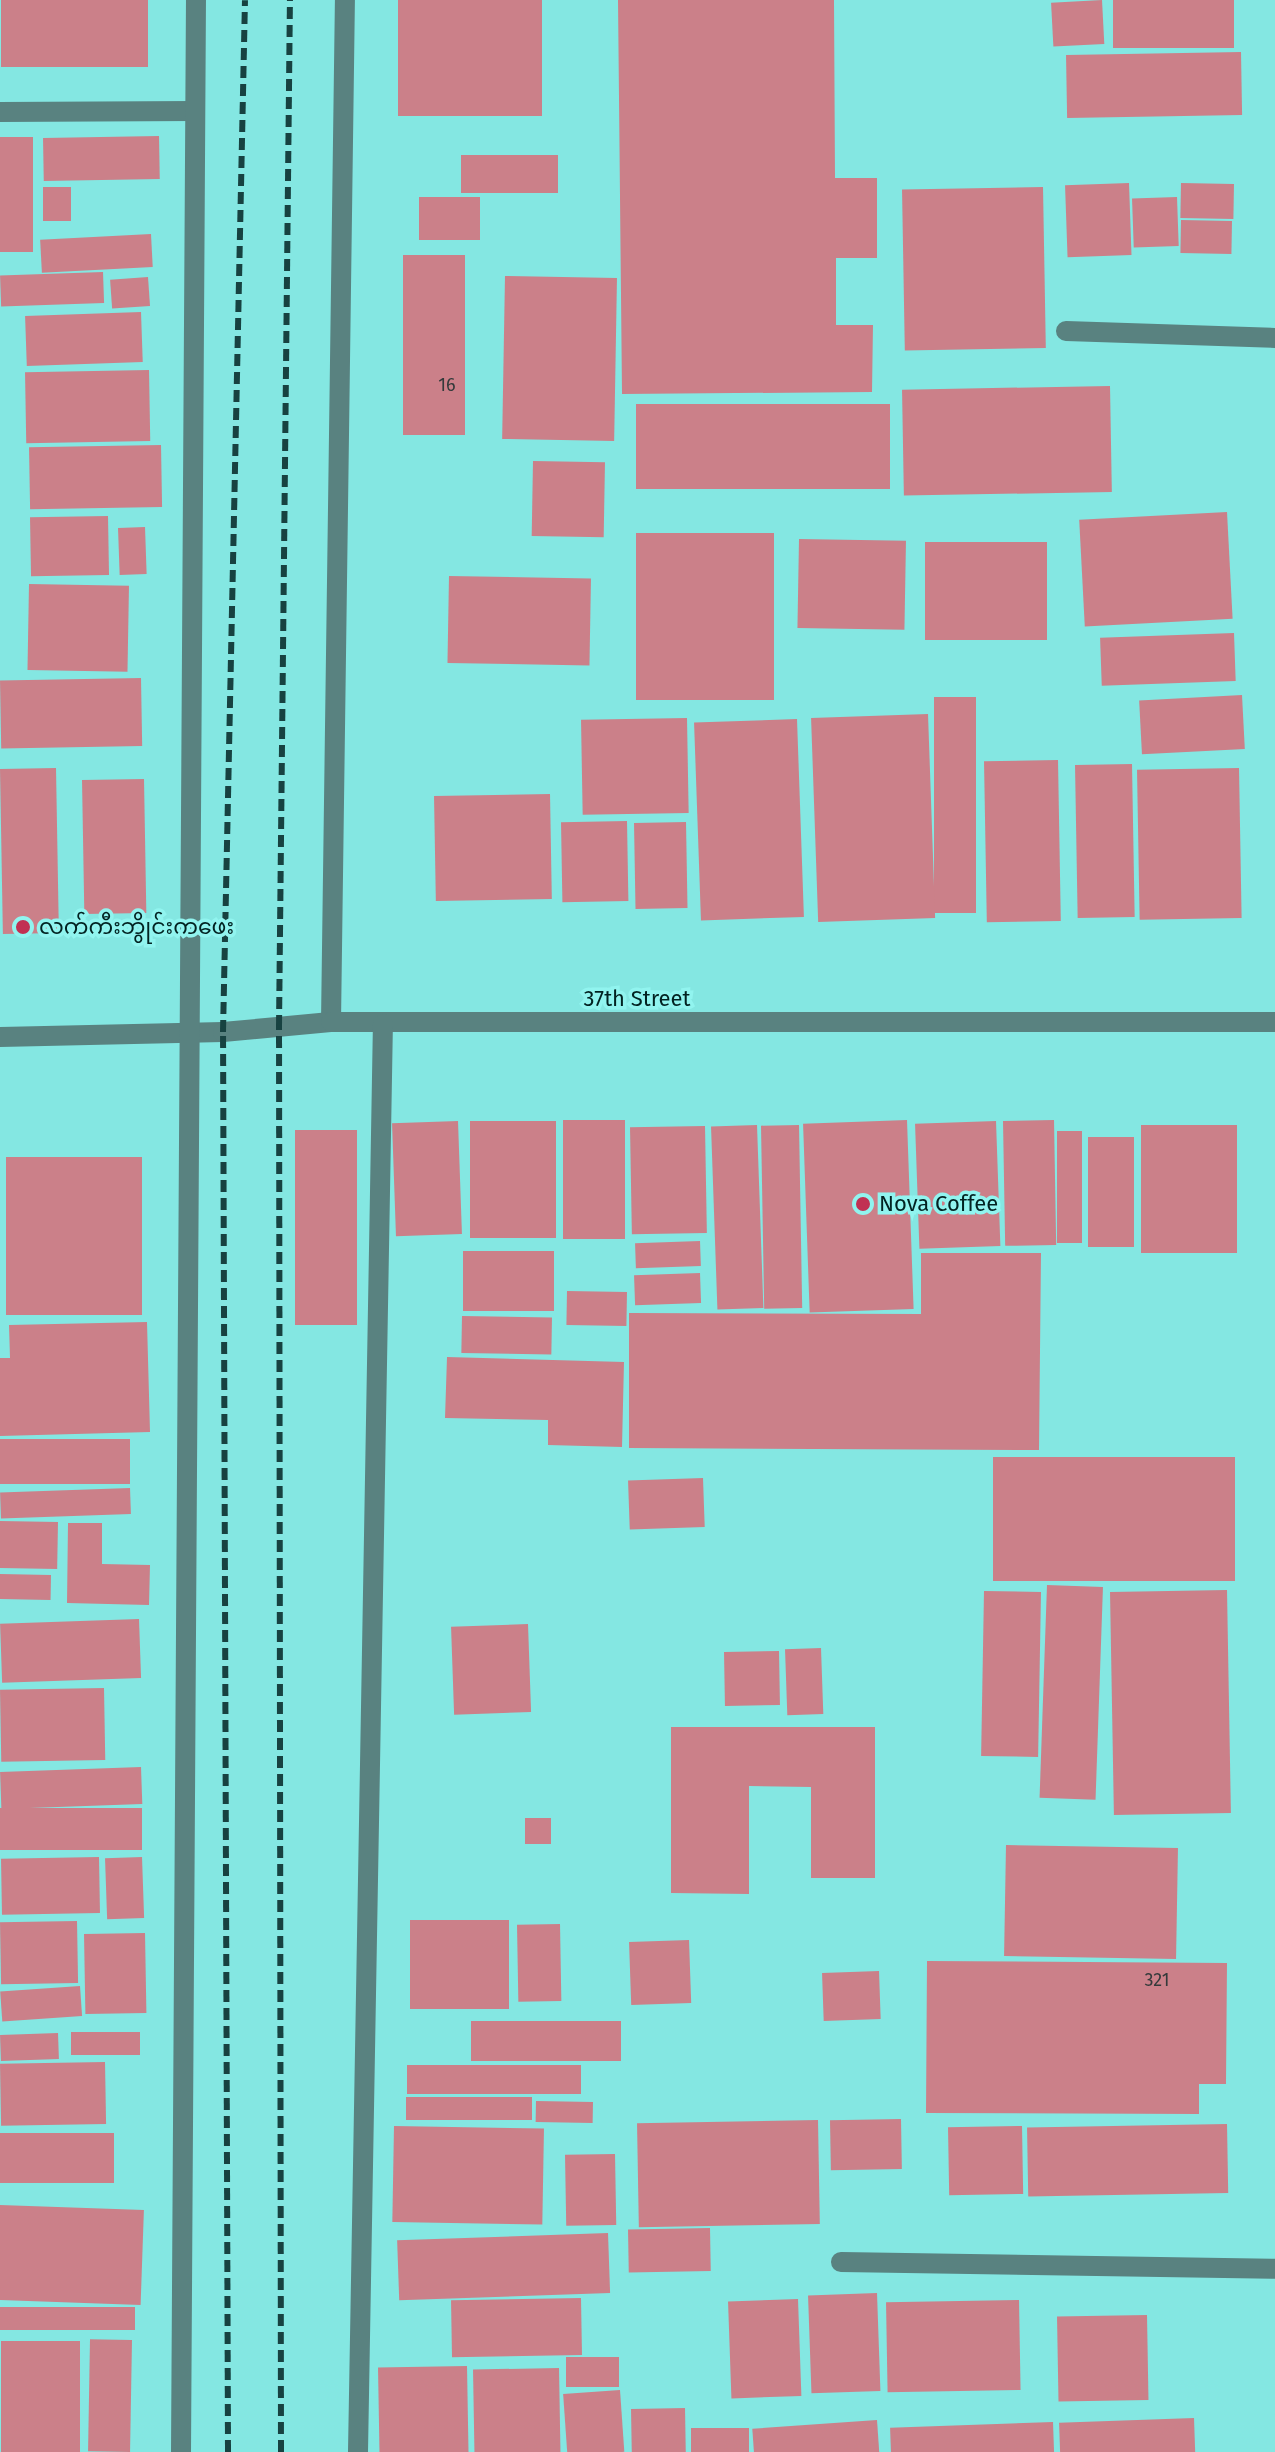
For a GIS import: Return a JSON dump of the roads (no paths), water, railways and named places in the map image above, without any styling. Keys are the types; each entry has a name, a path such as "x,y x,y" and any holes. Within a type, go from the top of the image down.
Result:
{"street":[{"path":"181,2452 196,0"},
{"path":"331,1022 345,0"},
{"path":"0,112 195,111"},
{"path":"1066,331 1275,338"},
{"name":"37th Street","path":"0,1037 190,1032 331,1022 1275,1022"},
{"path":"358,2452 383,1024"},
{"path":"841,2262 1275,2269"}],"railway":[{"path":"228,2452 223,1032 245,0"},
{"path":"281,2452 279,1027 290,0"}],"place":[{"name":"လက်ကီးဘွိုင်းကဖေး","path":"23,927"},
{"name":"Nova Coffee","path":"863,1204"}]}
